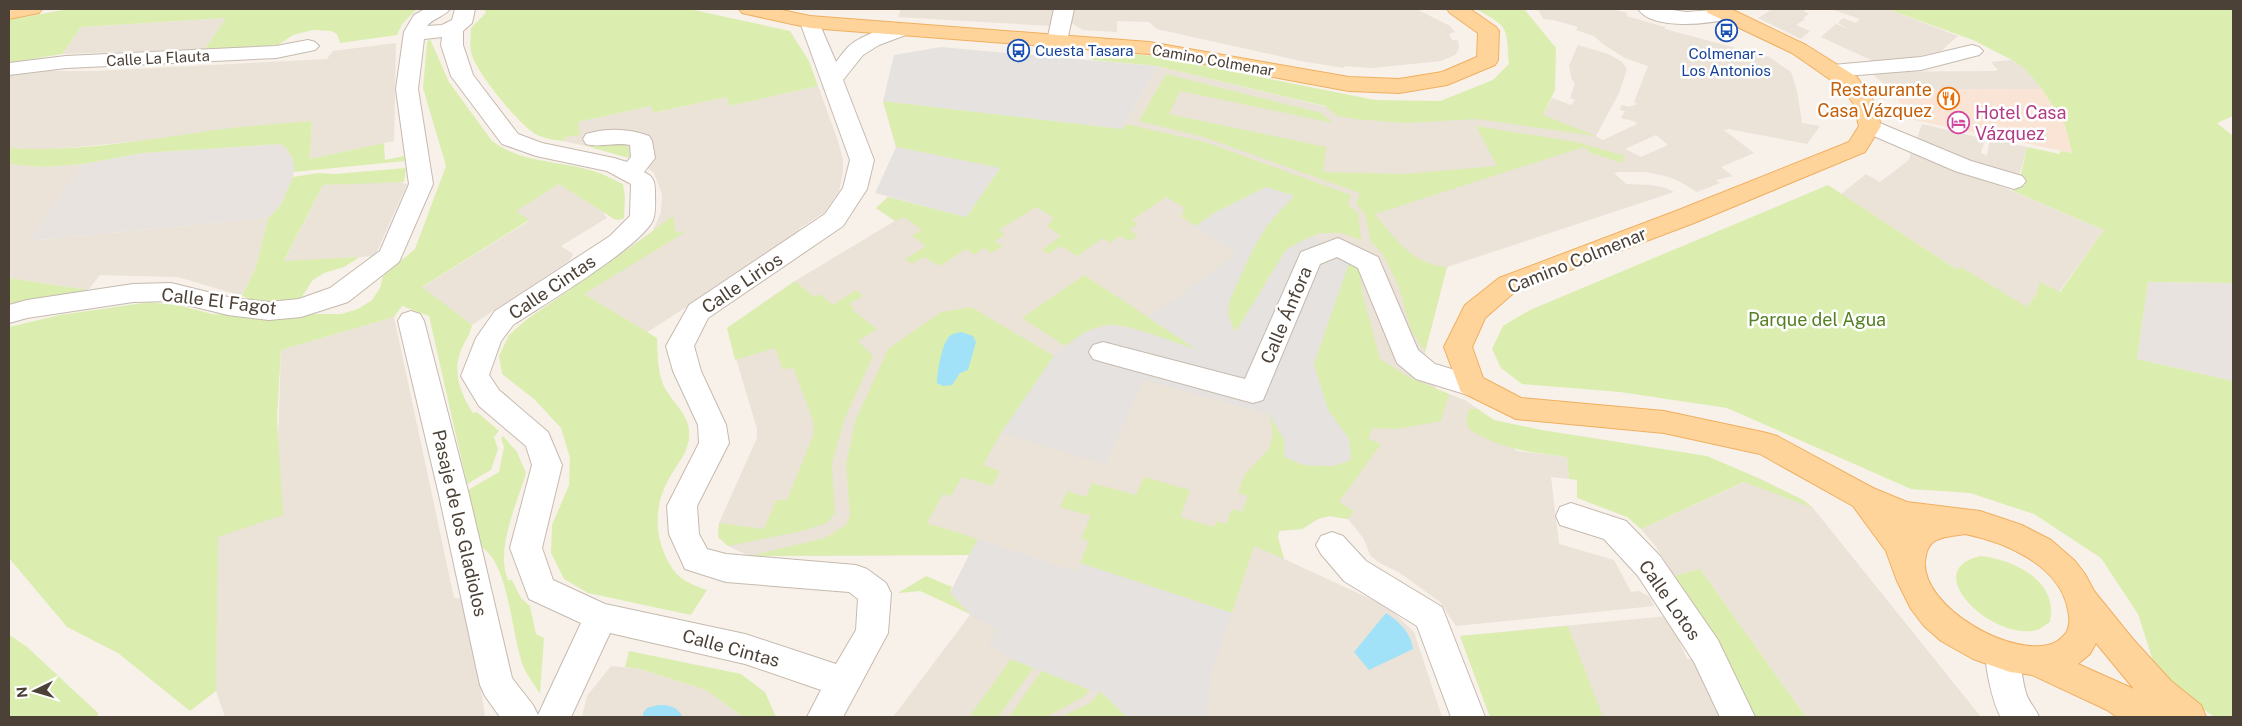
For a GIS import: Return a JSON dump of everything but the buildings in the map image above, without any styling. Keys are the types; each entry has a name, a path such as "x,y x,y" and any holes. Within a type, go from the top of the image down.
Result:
{"main road":[{"path":"9,13 32,9"},
{"name":"Camino Colmenar","path":"749,9 810,22 1149,48 1349,84 1399,86 1447,78 1487,60 1489,31 1457,9"},
{"path":"1720,11 1799,49 1849,82 1864,104 1870,126"},
{"name":"Camino Colmenar","path":"1471,385 1458,347 1474,312 1508,284 1685,217 1857,148 1870,126"},
{"path":"1471,385 1516,408 1664,422 1767,444 1862,497 1905,514 1989,525 2013,534 2036,547 2057,564 2140,674 2167,701 2190,717"},
{"path":"1862,497 1900,546 1921,598 1953,630 1978,646 2003,656 2036,661 2119,699 2146,717"},
{"path":"1913,582 1909,564 1910,549 1918,536 1930,527 1946,522 1965,521"},
{"path":"2036,661 2062,656 2080,644 2087,625 2084,602"}],"street":[{"path":"1057,41 1064,9"},
{"path":"1648,9 1666,18 1690,20 1720,11"},
{"name":"Calle El Fagot","path":"9,314 133,293 171,292 228,306 269,311 301,308 339,295 390,256 421,184 407,89 414,32 431,34 453,16"},
{"name":"Calle Cintas","path":"453,16 452,46 462,76 510,139 536,148 614,165 643,182 642,218 619,242 504,318 488,338 475,376 489,398 538,440 547,465 526,548 540,589 601,616 745,649 844,682"},
{"name":"Calle Lirios","path":"810,22 833,78 862,160 855,189 834,220 698,312 680,346 687,371 712,426 714,443 682,506 684,534 696,560 726,568 856,579 875,593 872,633 844,682"},
{"path":"833,78 856,51 872,41 904,29"},
{"name":"Calle La Flauta","path":"9,69 66,62 276,52 308,46"},
{"path":"1833,71 1883,68 1943,61 1972,51"},
{"path":"1870,126 1963,166 2014,181"},
{"path":"594,139 618,136 632,137 640,141 643,158 629,174"},
{"name":"Calle Ánfora","path":"1103,352 1253,392 1310,258 1338,247 1369,263 1407,356 1426,372 1471,385"},
{"name":"Pasaje de los Gladiolos","path":"411,321 454,495 497,684 521,717"},
{"name":"Calle Lotos","path":"1571,516 1615,530 1649,566 1706,651 1738,717"},
{"path":"1332,545 1355,572 1430,617 1468,717"},
{"path":"554,717 601,616"},
{"path":"2003,656 2010,701 2022,717"},
{"path":"824,717 844,682"}],"shaded area":[{"path":"901,9 1056,9 1052,26 898,17"},
{"path":"1073,9 1416,9 1450,26 1455,32 1449,34 1452,40 1458,40 1459,48 1455,55 1441,61 1372,68 1344,66 1344,68 1301,61 1157,29 1149,22 1117,21 1117,32 1083,30 1071,23"},
{"path":"1538,9 1611,9 1627,13 1626,16 1665,27 1665,29 1769,57 1791,72 1797,91 1802,123 1820,126 1807,144 1729,129 1724,130 1754,153 1721,167 1733,176 1716,180 1720,183 1697,192 1677,180 1665,176 1646,172 1614,173 1626,184 1651,185 1674,192 1447,267 1425,352 1436,389 1465,400 1478,409 1469,409 1517,451 1567,457 1569,479 1551,477 1559,544 1614,560 1631,592 1639,591 1650,597 1654,606 1456,626 1440,602 1400,573 1378,562 1370,555 1364,539 1348,519 1329,516 1318,519 1302,529 1279,531 1278,538 1284,559 1388,607 1414,632 1442,717 893,717 970,615 950,593 969,555 750,556 728,546 718,537 719,523 757,438 757,429 727,328 795,281 895,221 876,208 888,197 966,217 1000,169 896,147 883,101 1123,129 1157,66 1352,113 1543,115 1552,98 1571,105 1575,100 1570,98 1575,83 1572,80 1569,66 1578,45 1608,54 1622,62 1627,69 1619,93 1596,136 1603,140 1637,124 1634,121 1621,118 1625,111 1620,110 1622,105 1629,107 1637,104 1634,102 1648,66 1625,58 1604,45 1594,36 1576,30 1578,27 1543,19","holes":["1656,135 1668,145 1641,157 1625,149"]},
{"path":"1773,9 1806,9 1804,11 1809,14 1796,25 1810,31 1801,39 1758,18"},
{"path":"1831,9 1887,9 1958,36 1941,51 1882,65 1821,37 1836,24 1849,29 1838,23 1843,18 1856,23 1860,19"},
{"path":"227,18 205,49 62,54 81,27"},
{"path":"396,43 394,141 310,159 312,121 196,133 151,140 44,150 9,148 9,75 47,71 97,71 327,59 333,51"},
{"path":"941,47 1157,66 1123,129 883,101 894,55"},
{"path":"2012,60 2024,68 2042,89 1891,90 1870,72 1995,71 1998,70 1991,62"},
{"path":"818,86 838,141 843,160 843,172 839,191 825,212 799,229 803,232 646,333 573,287 653,231 661,212 662,194 654,173 637,160 605,150 563,141 578,122 651,106 654,113 726,97 729,106"},
{"path":"2042,89 2065,125 2072,153 1904,118 1902,105 1891,90"},
{"path":"1922,124 1985,139 1981,153 1987,156 1990,139 2027,147 2019,176 1961,160 1916,141"},
{"path":"281,144 288,149 295,165 293,177 281,205 268,218 27,241 83,164 143,153"},
{"path":"896,147 1000,168 966,217 875,193"},
{"path":"1912,148 2104,230 2059,292 2036,295 2027,308 1961,267 1956,269 1841,194 1866,174 1880,182 1909,160"},
{"path":"9,164 42,167 83,164 28,241 268,218 256,267 242,296 178,277 100,275 88,290 9,278"},
{"path":"395,181 407,184 375,256 284,262 323,185"},
{"path":"559,184 606,213 604,214 607,218 561,246 573,254 570,260 472,325 421,288 529,221 515,211"},
{"path":"1266,187 1294,196 1268,224 1253,249 1230,299 1228,314 1235,333 1286,250 1304,240 1314,236 1349,263 1314,364 1328,410 1349,439 1351,460 1334,466 1304,465 1285,457 1284,439 1269,414 1144,380 1105,464 1001,433 1054,356 1085,332 1109,325 1135,330 1196,349 1149,318 1236,254 1196,226 1216,212"},
{"path":"2148,282 2233,283 2233,381 2137,359"},
{"path":"394,317 454,598 467,599 485,717 225,717 216,691 217,537 278,443 281,350"},
{"path":"1756,477 1803,500 1813,508 1981,717 1806,717 1700,569 1674,576 1656,547 1641,529"},
{"path":"978,539 1076,572 1080,563 1232,613 1211,672 1207,717 1127,717 1101,692 1090,690 1011,659 989,644 997,630 970,614 950,593"},
{"path":"1668,616 1687,659 1699,659 1726,717 1490,717 1460,636"},
{"path":"611,666 640,669 706,690 743,717 582,717 587,696"}],"green space":[{"path":"68,9 417,9 402,24 397,35 340,43 337,34 331,31 313,30 293,35 278,45 205,49 226,18 81,27 62,54 9,63 9,20"},
{"path":"484,9 689,9 790,31 809,61 818,86 729,106 726,97 653,113 651,106 578,122 580,135 566,137 563,141 550,139 535,133 516,117 497,95 475,63 471,49 471,28 486,13"},
{"path":"1476,9 1524,9 1556,48 1555,90 1543,115 1596,136 1477,119 1404,123 1355,119 1337,116 1325,106 1157,66 1092,60 1091,49 1160,57 1375,100 1440,101 1493,80 1509,64 1504,29 1495,20"},
{"name":"Parque del Agua","path":"1887,9 2233,9 2233,116 2217,123 2233,136 2233,283 2148,282 2137,359 2233,381 2233,717 2214,717 2188,698 2156,670 2138,614 2101,558 2034,514 1970,493 1911,489 1727,408 1620,392 1522,384 1501,368 1492,349 1503,326 1530,310 1828,185 1956,269 1961,267 2027,307 2036,295 2040,282 2060,292 2104,230 2013,191 2020,178 2027,147 2060,154 2060,151 2072,153 2065,125 2042,89 2024,68 2012,60 1973,40"},
{"path":"430,39 449,82 492,141 504,149 518,154 589,170 623,184 625,196 624,218 614,219 559,184 516,211 529,220 422,287 472,325 458,358 459,383 473,413 477,412 499,431 494,437 498,449 491,470 467,484 429,316 402,306 394,317 281,350 277,418 283,515 218,537 216,691 190,711 118,653 67,627 9,558 9,327 60,315 150,302 182,306 212,314 271,317 308,310 315,314 341,314 358,309 372,300 380,288 383,276 415,249 446,166 423,88 427,42"},
{"path":"1166,74 1321,113 1333,123 1180,91 1169,114 1326,147 1323,172 1404,174 1497,166 1476,126 1577,142 1625,156 1622,163 1591,153 1584,147 1375,214 1398,241 1414,256 1435,265 1447,267 1425,352 1411,330 1399,287 1383,254 1371,242 1365,214 1356,203 1360,193 1203,137 1139,121"},
{"path":"883,101 1123,129 1126,124 1205,142 1351,195 1348,204 1358,213 1361,240 1341,233 1320,233 1286,250 1235,333 1228,314 1230,299 1253,249 1268,224 1294,196 1266,187 1216,212 1196,226 1180,216 1185,213 1182,211 1185,208 1166,197 1132,220 1138,224 1129,230 1138,235 1130,241 1120,236 1110,243 1103,238 1077,256 1061,246 1048,254 1042,250 1061,236 1047,226 1054,218 1036,207 999,230 1005,235 995,241 1003,246 991,253 984,248 974,255 966,249 940,266 924,257 912,264 905,259 926,246 912,236 922,230 904,217 895,221 876,208 888,197 966,217 1000,168 896,147"},
{"path":"312,121 310,159 384,143 385,160 404,156 405,161 294,172 291,156 281,144 143,153 83,164 42,167 9,164 9,148 56,149 102,145 224,129"},
{"path":"623,143 629,149 629,158 586,146"},
{"path":"406,168 404,182 323,185 284,261 360,257 344,267 324,273 312,281 301,298 268,306 242,296 256,267 268,218 281,205 293,177 318,173 334,174"},
{"path":"673,216 676,233 687,231 584,294 657,338 659,367 663,384 688,424 688,443 662,494 659,504 658,524 661,545 673,569 681,578 707,590 691,615 588,593 564,579 551,553 552,525 569,485 570,458 561,428 534,399 502,374 499,356 509,335 526,320"},
{"path":"1349,263 1358,264 1363,296 1380,359 1409,377 1449,394 1441,421 1398,429 1373,428 1368,439 1381,444 1339,502 1354,511 1348,519 1329,516 1318,519 1302,529 1279,531 1278,538 1284,559 1254,546 1232,613 1080,563 1089,541 1081,538 1091,516 1060,507 1067,491 1086,497 1092,483 1136,495 1144,477 1190,490 1180,517 1214,527 1217,521 1226,524 1232,509 1242,512 1248,496 1238,493 1245,474 1269,449 1273,434 1269,414 1284,439 1285,457 1304,465 1334,466 1349,439 1328,410 1313,364"},
{"path":"1084,275 1198,350 1139,330 1116,325 1101,326 1090,330 1065,346 1022,318"},
{"path":"9,278 88,290 85,294 9,304"},
{"path":"795,281 814,297 820,294 833,305 856,290 863,296 849,304 854,308 852,310 877,329 858,341 873,356 844,420 832,464 835,513 827,523 802,531 728,546 718,537 719,523 764,529 776,500 787,500 814,433 813,421 793,367 783,370 775,348 735,360 727,328"},
{"path":"971,307 1054,356 1001,433 983,465 1000,471 992,486 962,477 951,496 943,494 927,523 978,539 969,555 750,556 825,538 846,525 850,515 846,465 855,422 888,349 941,312"},
{"path":"1469,409 1478,409 1494,420 1542,430 1707,456 1803,500 1813,508 1744,482 1641,529 1627,517 1577,498 1577,480 1569,479 1567,457 1516,449 1493,442 1469,429 1466,419"},
{"path":"503,436 517,452 526,473 509,526 504,555 508,580 512,580 521,598 530,606 536,634 544,638 540,694 524,668 509,602 498,568 491,556 481,547 468,490 499,472 504,447 501,438"},
{"path":"1981,556 2007,562 2032,575 2048,595 2051,608 2050,622 2037,630 2020,631 2001,625 1983,616 1968,603 1959,589 1956,575 1963,564"},
{"path":"1700,569 1806,717 1751,717 1721,657 1674,576"},
{"path":"926,576 952,587 950,593 970,614 920,591 898,593"},
{"path":"1568,626 1603,717 1490,717 1460,636"},
{"path":"9,635 26,646 98,713 98,717 9,717"},
{"path":"629,651 741,674 765,692 776,717 743,717 706,690 640,669 625,667"},
{"path":"1011,659 1034,667 998,717 969,717"},
{"path":"1042,670 1090,690 1083,697 1046,717 1009,717"},
{"path":"1101,691 1127,717 1061,717 1090,703"}],"water":[{"path":"961,332 973,336 976,342 968,370 960,373 952,385 943,386 937,383 942,351 950,336"},
{"path":"1386,613 1404,628 1410,638 1413,649 1369,670 1354,652"},
{"path":"658,705 672,707 678,710 683,717 643,717 643,713 647,708"}],"place":[{"name":"Colmenar - Los Antonios","path":"1726,30"},
{"name":"Cuesta Tasara","path":"1019,50"},
{"name":"Restaurante Casa Vázquez","path":"1948,99"},
{"name":"Hotel Casa Vázquez","path":"1959,122"}]}
